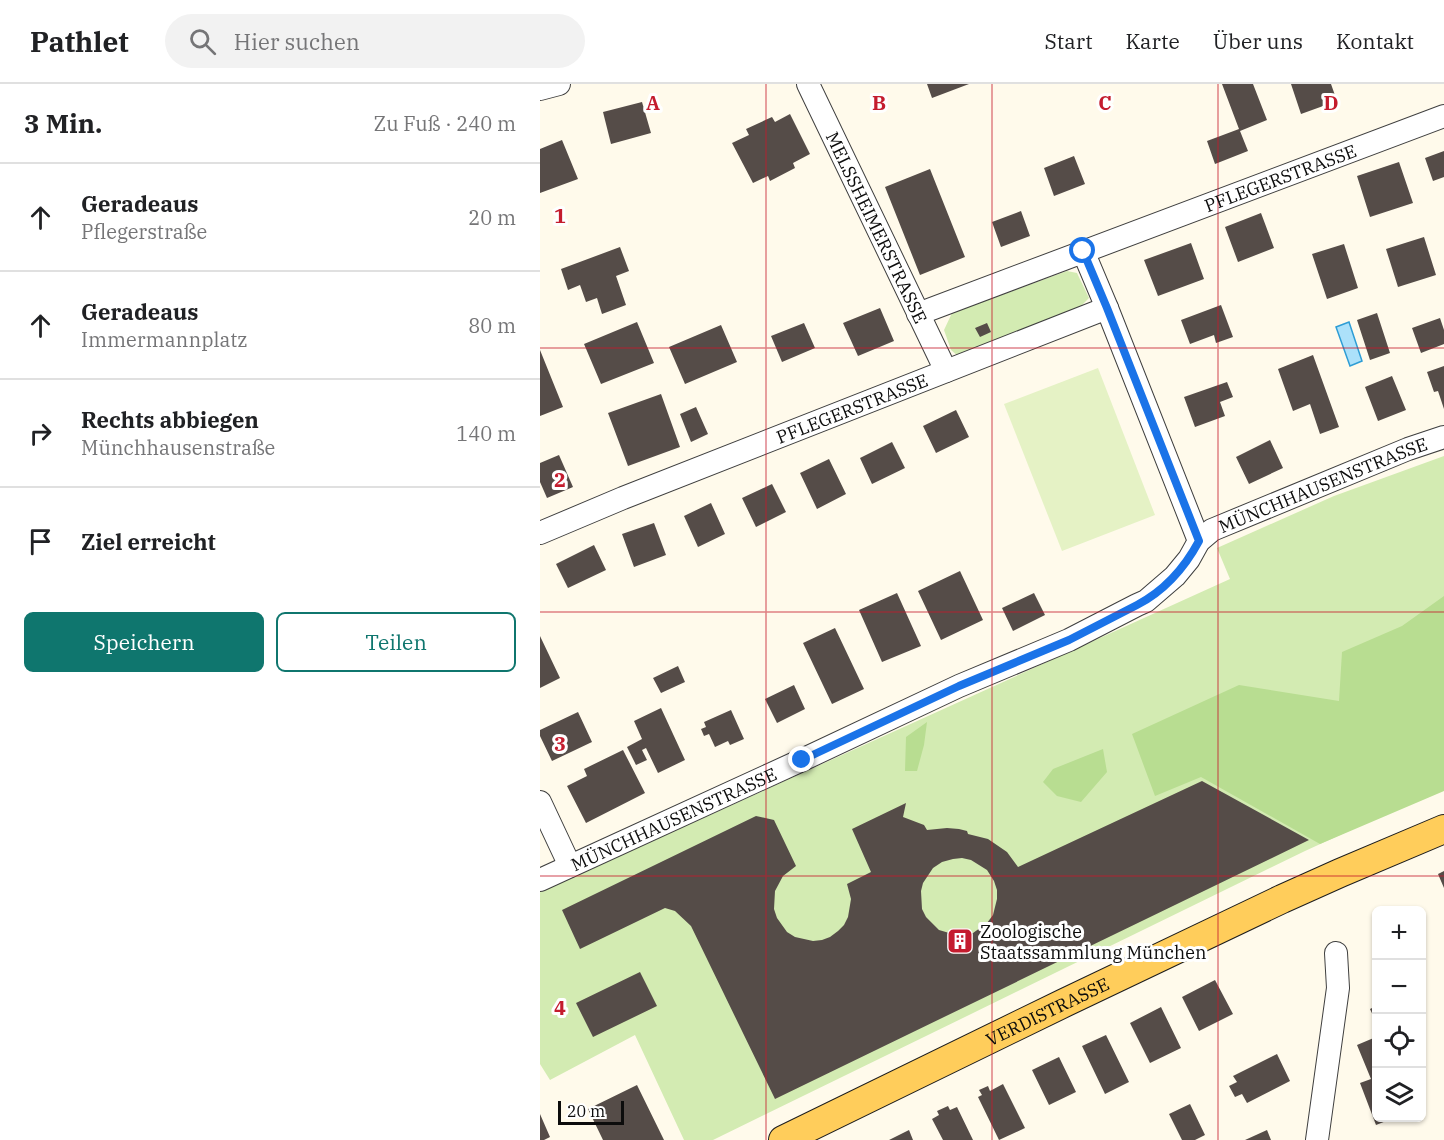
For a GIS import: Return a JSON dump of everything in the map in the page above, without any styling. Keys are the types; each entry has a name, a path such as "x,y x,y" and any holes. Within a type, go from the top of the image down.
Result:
{"main road":[{"name":"VERDISTRASSE","path":"783,1140 1282,899 1444,829"}],"street":[{"path":"540,89 559,84"},
{"name":"MELSSHEIMERSTRASSE","path":"808,84 946,370"},
{"name":"PFLEGERSTRASSE","path":"918,314 1444,116"},
{"path":"1083,251 1199,541"},
{"name":"PFLEGERSTRASSE","path":"540,533 623,498 1107,308"},
{"name":"MÜNCHHAUSENSTRASSE","path":"540,880 959,686 1069,640 1146,601 1175,576 1189,559 1199,541 1212,530 1408,449 1444,437"},
{"path":"540,802 570,866"},
{"path":"1317,1140 1338,988 1336,952"}],"green space":[{"path":"1067,271 1077,273 1089,298 1080,307 958,356 951,350 944,330 952,313"},
{"path":"1098,368 1155,515 1062,551 1004,404"},
{"path":"1444,456 1444,789 1305,851 713,1140 684,1140 635,1035 550,1080 540,1064 540,892 1230,579 1217,548 1334,496"},
{"path":"1444,596 1444,791 1320,844 1201,777 1155,796 1132,734 1239,685 1339,701 1342,652 1402,626"},
{"path":"927,722 917,771 905,771 906,737"},
{"path":"1103,749 1107,772 1081,802 1057,796 1043,782 1053,769"}],"water":[{"path":"1349,322 1362,361 1350,366 1336,327"}],"building":[{"path":"927,84 969,84 932,98"},
{"path":"1222,84 1253,84 1267,120 1240,131 1248,151 1215,164 1207,141 1239,129"},
{"path":"1291,84 1331,84 1337,101 1301,114"},
{"path":"642,102 651,133 611,144 603,112"},
{"path":"790,114 810,154 793,163 795,168 770,181 768,176 753,183 732,143 749,135 746,129 772,117 775,122"},
{"path":"562,140 578,179 540,193 540,149"},
{"path":"1444,151 1444,177 1433,181 1425,158"},
{"path":"1074,156 1085,184 1054,196 1044,168"},
{"path":"1399,162 1413,203 1370,217 1357,176"},
{"path":"930,169 965,257 920,275 885,187"},
{"path":"1021,211 1030,236 1001,247 992,222"},
{"path":"1261,213 1274,248 1238,262 1225,227"},
{"path":"1424,237 1436,275 1398,287 1386,249"},
{"path":"1191,243 1204,279 1158,296 1144,260"},
{"path":"1344,244 1358,288 1327,299 1312,254"},
{"path":"620,247 629,271 616,276 626,305 602,314 597,298 586,302 580,285 568,290 561,269"},
{"path":"1221,305 1233,337 1216,343 1214,335 1190,344 1181,320"},
{"path":"880,308 894,341 858,356 843,323"},
{"path":"1377,313 1390,353 1370,360 1357,320"},
{"path":"1440,318 1444,330 1444,344 1421,353 1412,328"},
{"path":"637,322 654,363 601,384 584,344"},
{"path":"804,323 815,348 782,362 771,336"},
{"path":"987,323 991,332 980,337 975,328"},
{"path":"721,325 737,362 685,384 669,347"},
{"path":"540,350 563,407 540,416"},
{"path":"1313,355 1339,427 1320,434 1310,404 1293,411 1278,369"},
{"path":"1444,366 1444,409 1438,391 1434,392 1427,372"},
{"path":"1392,376 1406,410 1378,421 1365,387"},
{"path":"1227,382 1233,397 1220,402 1225,416 1195,427 1184,397"},
{"path":"661,394 680,447 628,466 608,413"},
{"path":"696,407 708,434 691,442 680,414"},
{"path":"956,410 969,437 936,453 923,426"},
{"path":"1270,440 1283,468 1249,484 1236,457"},
{"path":"892,442 905,468 872,484 860,458"},
{"path":"559,455 573,487 547,498 540,482 540,463"},
{"path":"829,459 846,494 817,509 800,473"},
{"path":"772,484 786,512 756,527 742,498"},
{"path":"711,503 725,534 698,547 684,516"},
{"path":"654,523 666,555 634,567 622,534"},
{"path":"594,545 606,570 568,588 556,564"},
{"path":"960,571 983,620 941,640 918,591"},
{"path":"897,593 921,646 882,662 859,610"},
{"path":"1034,593 1045,615 1013,631 1002,608"},
{"path":"835,628 864,689 832,704 803,643"},
{"path":"540,636 560,678 540,688"},
{"path":"678,666 685,682 661,693 653,678"},
{"path":"794,685 805,709 777,723 765,699"},
{"path":"661,708 685,760 658,773 646,748 642,750 647,760 636,765 627,747 642,739 634,721"},
{"path":"731,710 744,739 730,745 728,741 715,747 709,734 704,736 701,729 706,727 704,722"},
{"path":"578,712 592,742 552,761 540,736 540,730"},
{"path":"623,750 645,793 586,823 567,786 587,776 584,769"},
{"name":"Zoologische Staatssammlung München","path":"1202,781 1309,840 775,1099 691,926 675,911 665,908 580,949 562,910 756,816 774,820 796,866 783,876 775,891 774,909 777,918 787,932 795,937 813,941 830,937 844,925 851,899 847,884 871,872 852,829 906,803 903,817 924,825 927,830 959,829 988,839 1007,852 1018,867","holes":["962,858 971,860 987,870 994,881 997,899 993,915 987,923 973,933 956,935 939,930 926,917 922,909 923,883 933,868 942,862"]},
{"path":"1444,871 1444,888 1438,874"},
{"path":"640,972 657,1006 593,1037 576,1003"},
{"path":"1215,980 1233,1014 1199,1031 1182,997"},
{"path":"1161,1007 1181,1048 1150,1063 1130,1023"},
{"path":"1106,1035 1129,1082 1105,1094 1082,1046"},
{"path":"1372,1039 1372,1114 1360,1083 1371,1079 1357,1045"},
{"path":"1277,1054 1290,1081 1247,1103 1242,1094 1235,1097 1229,1086 1237,1082 1233,1076"},
{"path":"1059,1057 1076,1092 1049,1105 1032,1070"},
{"path":"1003,1084 1025,1128 999,1140 978,1097 982,1095 979,1090 988,1086 990,1091"},
{"path":"637,1085 664,1140 603,1140 588,1109"},
{"path":"1190,1104 1205,1135 1195,1140 1182,1140 1169,1114"},
{"path":"948,1106 950,1110 957,1107 973,1140 943,1140 932,1119 939,1115 937,1111"},
{"path":"540,1114 550,1137 544,1140 540,1140"},
{"path":"909,1130 913,1140 889,1140"},
{"path":"1267,1130 1271,1140 1245,1140"}],"place":[{"name":"Zoologische Staatssammlung München","path":"960,941"}],"route":[{"path":"802,760 959,686 1069,640 1146,601 1175,576 1189,559 1199,541 1083,251"}]}
